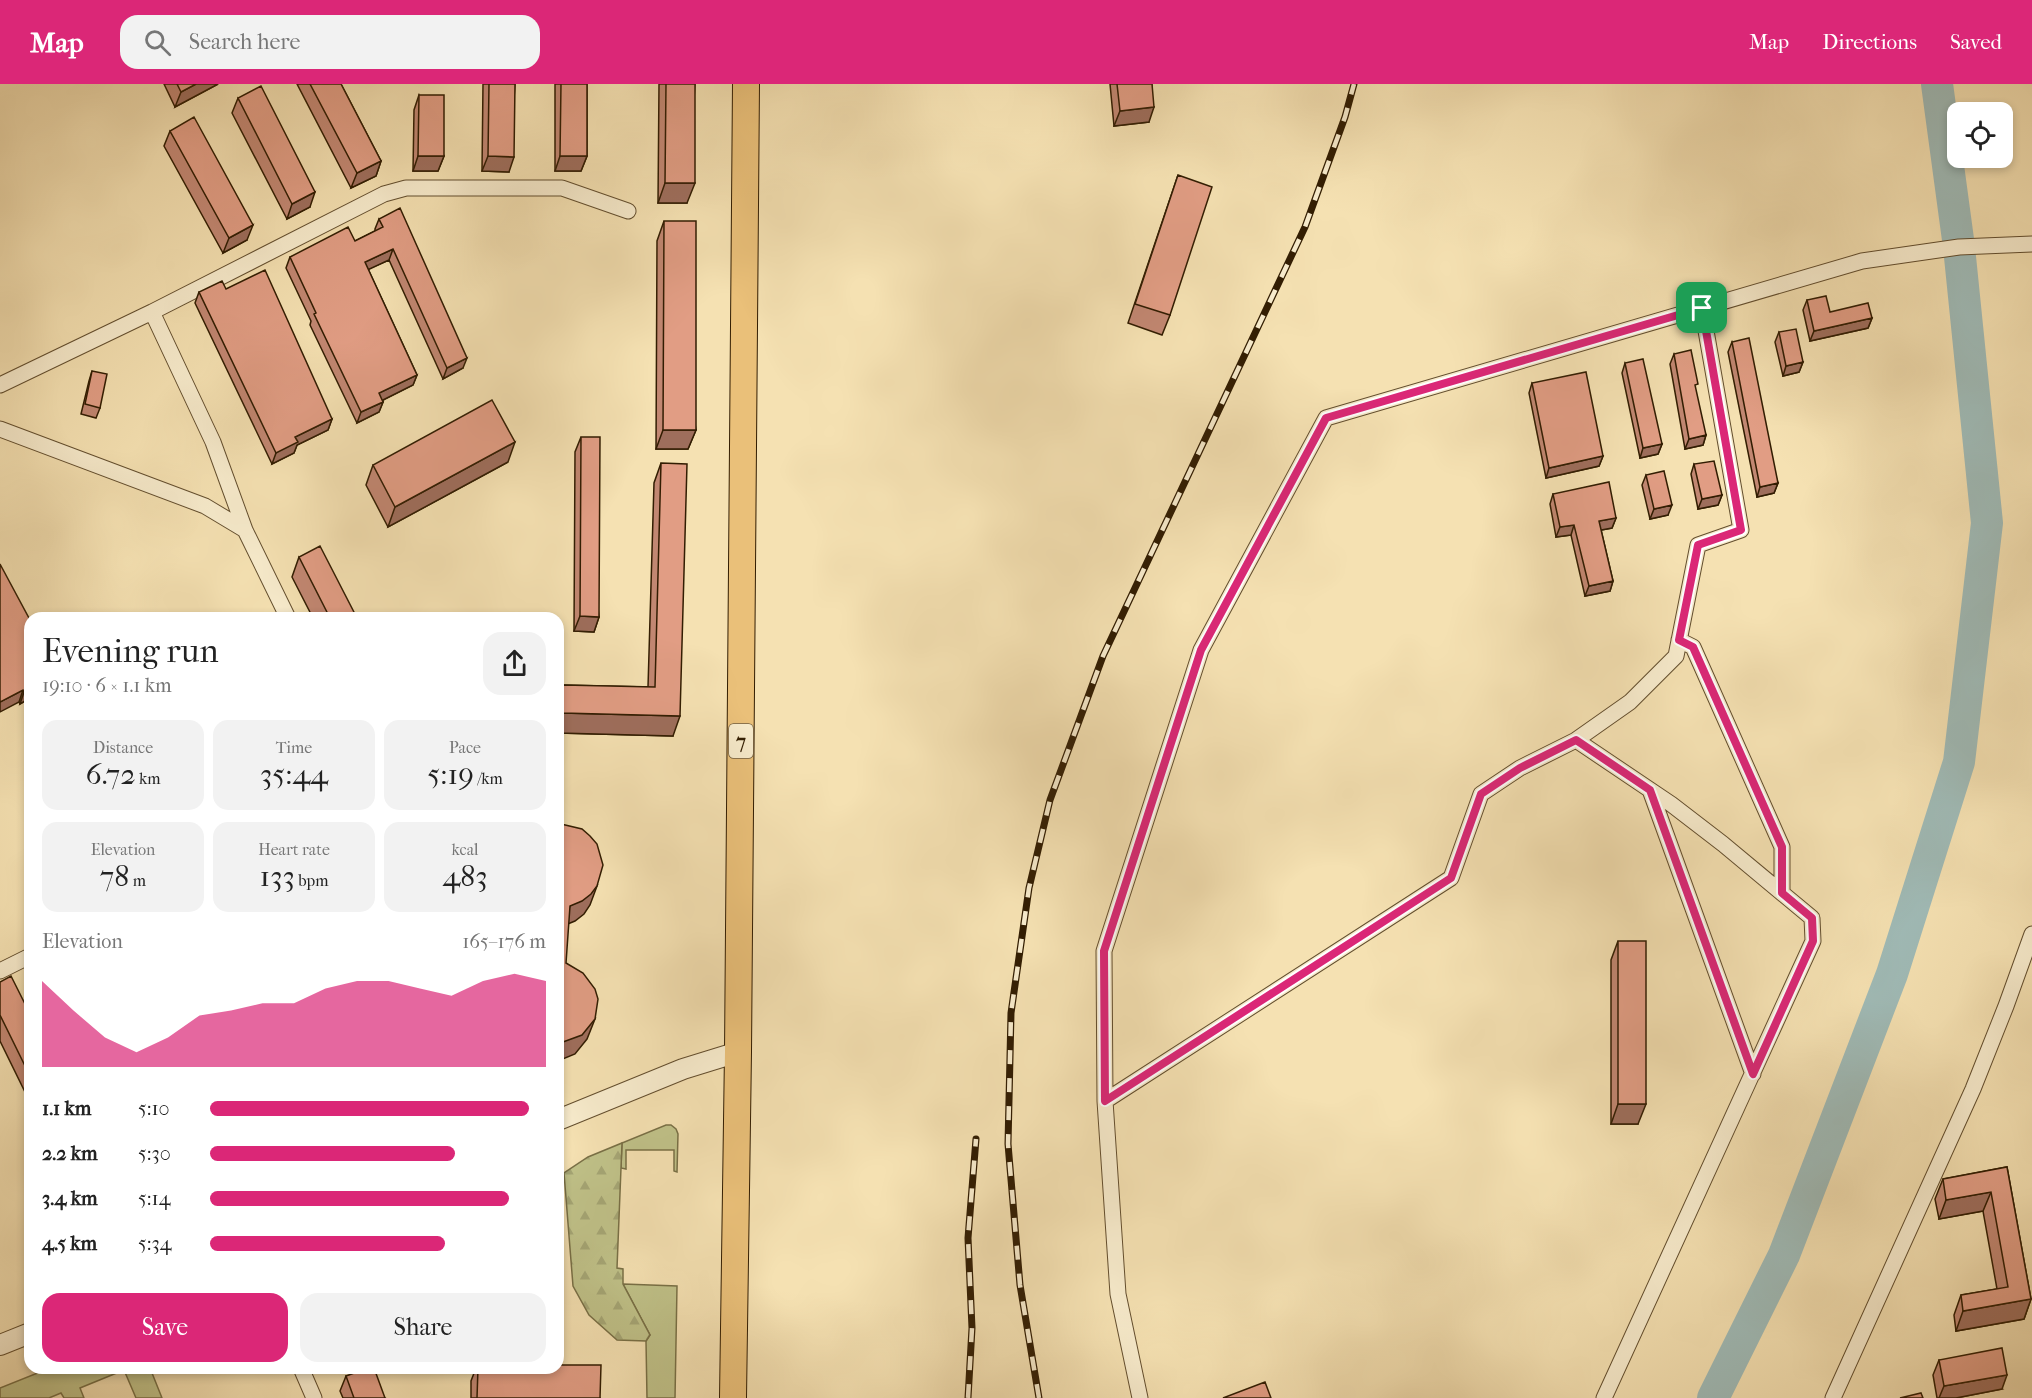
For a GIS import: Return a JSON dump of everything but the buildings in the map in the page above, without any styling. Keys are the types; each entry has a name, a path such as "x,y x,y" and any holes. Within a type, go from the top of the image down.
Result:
{"highway":[{"name":"7","path":"733,1398 746,84"}],"street":[{"path":"0,385 152,312 384,194 406,188 562,188 628,211"},
{"path":"1140,1398 1118,1294 1105,1101 1104,951 1201,650 1326,418 1862,261 1959,247 2032,244"},
{"path":"1105,1101 1451,878 1481,794 1520,768 1576,740 1630,702 1676,656 1698,545 1741,530 1702,308"},
{"path":"152,312 213,442 245,530 285,612"},
{"path":"0,429 205,506 245,530"},
{"path":"1679,640 1693,647 1782,847 1782,893"},
{"path":"1576,740 1650,790 1723,844 1812,918 1813,941 1604,1398"},
{"path":"1650,790 1753,1074"},
{"path":"1833,1398 1973,1089 2032,934"},
{"path":"0,971 24,959"},
{"path":"564,1118 683,1069 738,1052"},
{"path":"0,1345 24,1335"},
{"path":"304,1374 314,1398"}],"green space":[{"path":"671,1125 678,1134 677,1172 674,1171 674,1150 626,1150 626,1169 621,1168 622,1143"},
{"path":"622,1143 617,1268 623,1269 623,1284 650,1335 646,1341 617,1340 589,1315 573,1286 564,1173 588,1157"},
{"path":"623,1284 677,1286 675,1398 647,1398 646,1341 650,1335"},
{"path":"35,1374 114,1374 80,1388 84,1398 64,1398 61,1393 49,1398 0,1398 0,1388"},
{"path":"126,1374 152,1374 162,1398 136,1398"}],"waterway":[{"path":"1713,1398 1784,1255 1892,974 1959,762 1987,523 1959,247 1937,84"}],"railway":[{"path":"1039,1398 1020,1285 1008,1144 1011,1013 1029,888 1050,800 1103,656 1305,227 1345,117 1354,84"},
{"path":"968,1398 972,1328 968,1238 976,1139"}],"route":[{"path":"1702,308 1741,530 1698,545 1679,640 1693,647 1782,847 1782,893 1812,918 1813,941 1753,1074 1650,790 1576,740 1520,768 1481,794 1451,878 1105,1101 1104,951 1201,650 1326,418 1702,308"}]}
